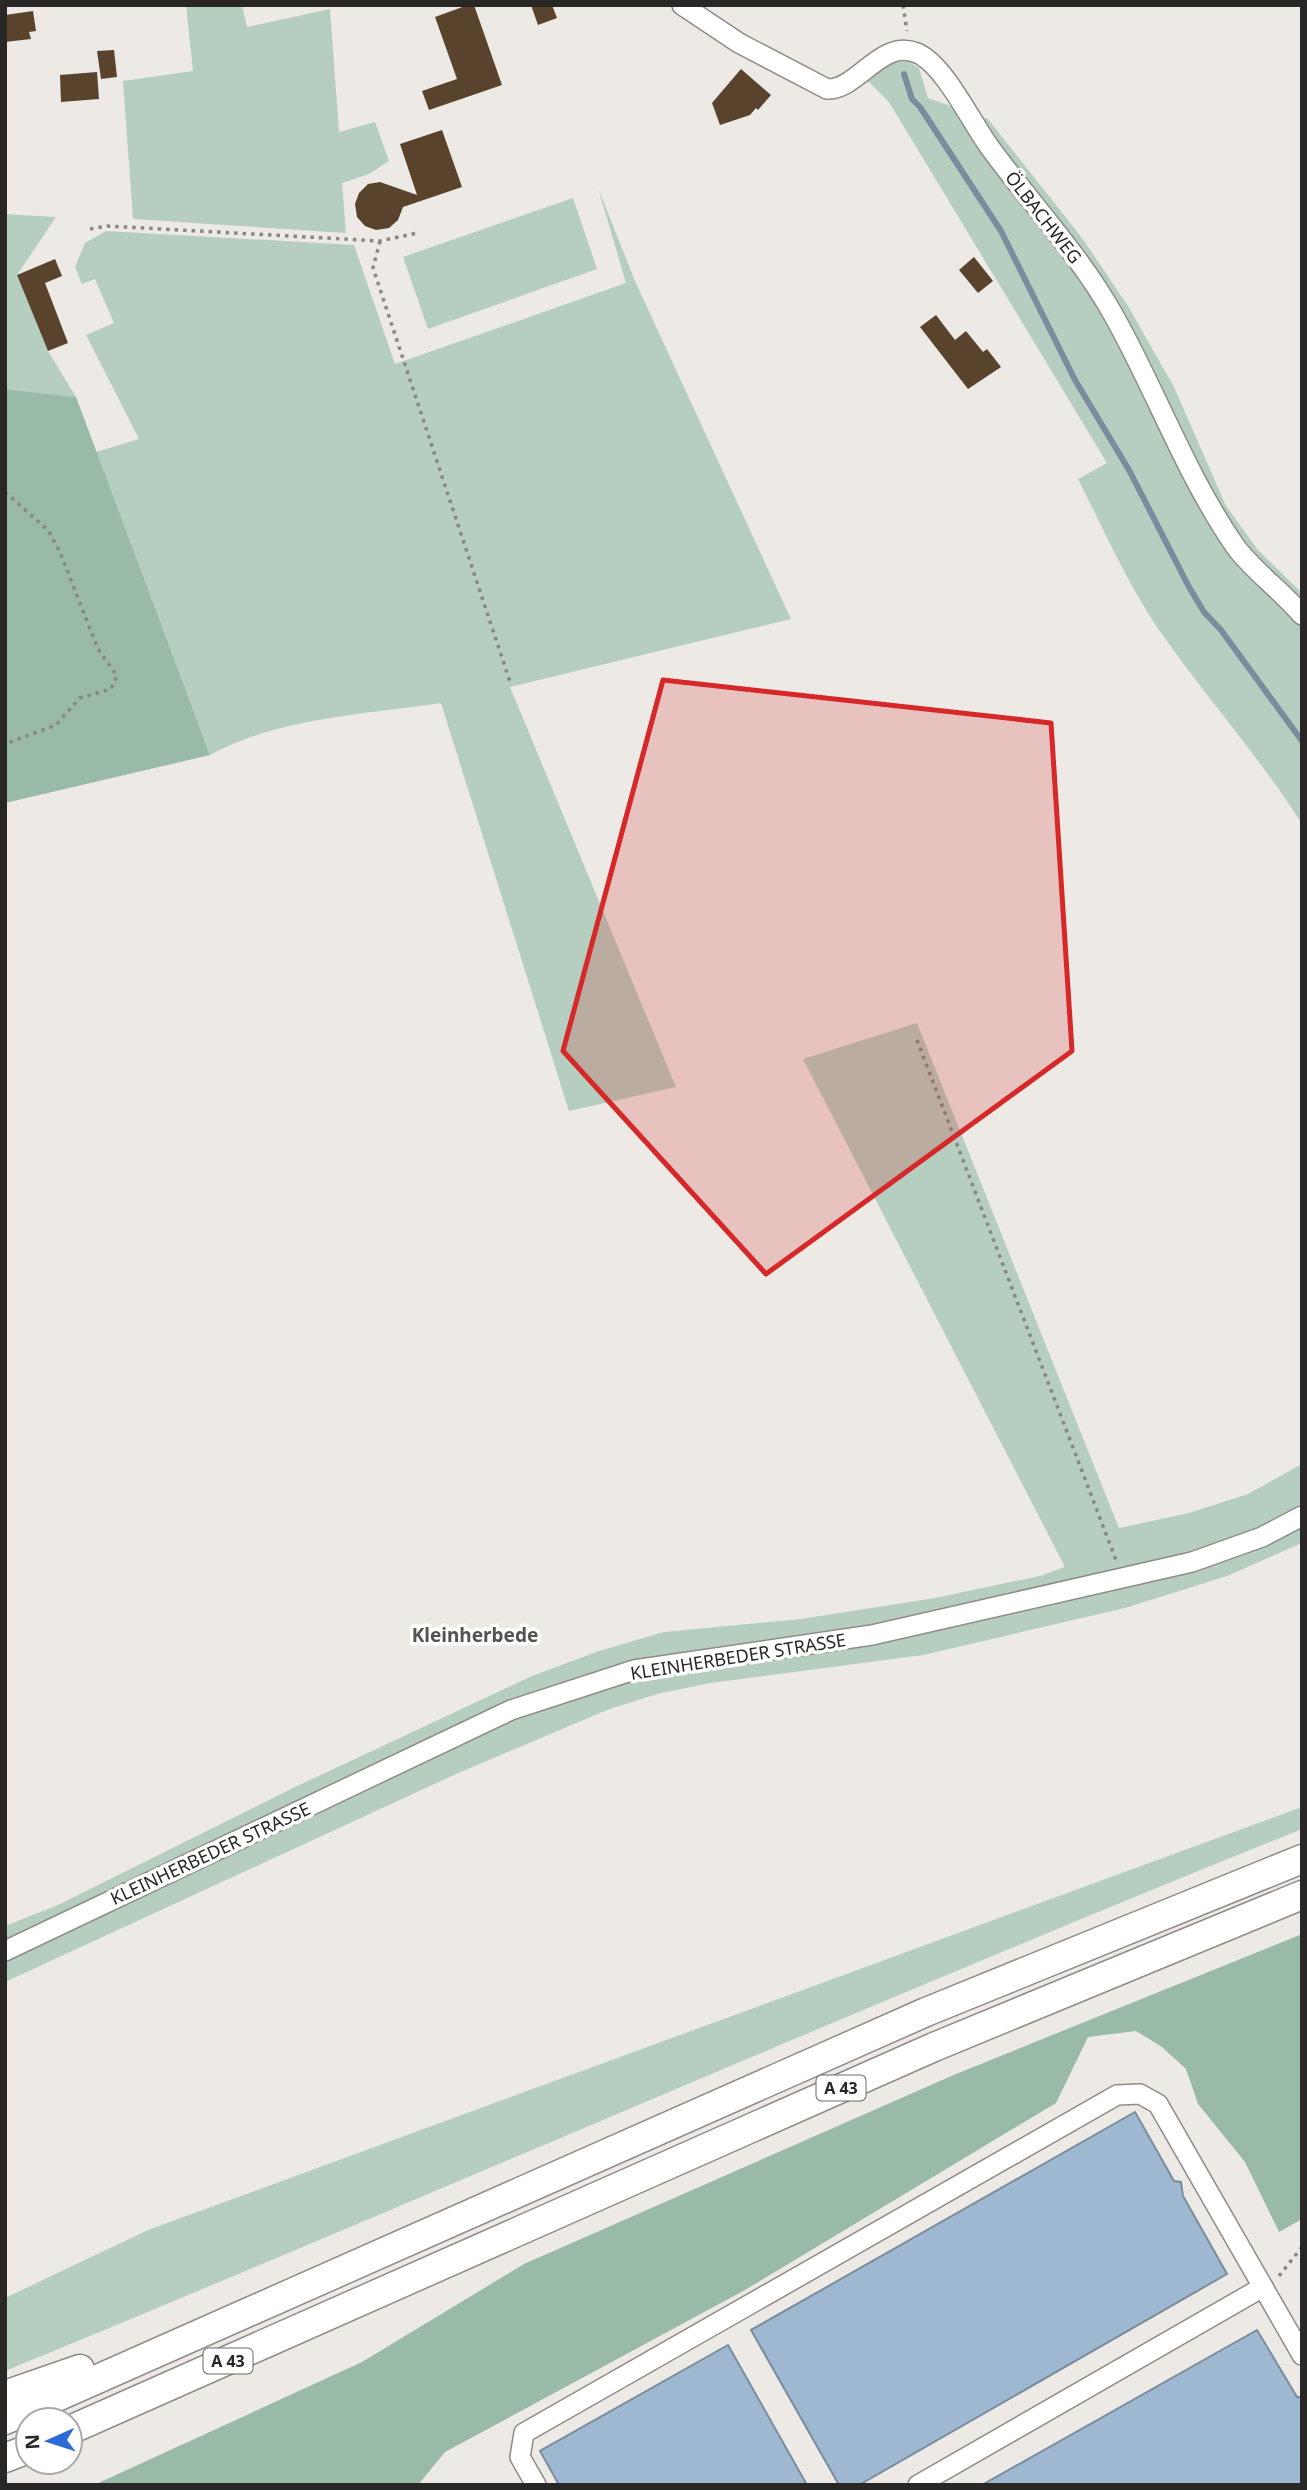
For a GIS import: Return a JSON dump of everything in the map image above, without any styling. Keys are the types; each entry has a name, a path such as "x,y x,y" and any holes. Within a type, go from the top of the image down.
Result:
{"highway":[{"name":"A 43","path":"5,2420 926,2012 1302,1859"},
{"name":"A 43","path":"84,2424 934,2047 1302,1895"},
{"path":"5,2395 297,2292"}],"street":[{"path":"682,5 739,43 827,89 843,87 869,65 906,51"},
{"name":"ÖLBACHWEG","path":"906,51 928,60 938,71 991,150 1082,266 1113,315 1200,484 1237,548 1302,615"},
{"name":"KLEINHERBEDER STRASSE","path":"5,1951 512,1710 634,1670 872,1635 1192,1562 1262,1536 1302,1516"},
{"path":"536,2485 520,2457 524,2433 1117,2095 1140,2094 1158,2104 1302,2355"},
{"path":"918,2485 1263,2287"}],"path":[{"path":"903,5 906,51"},
{"path":"90,229 107,226 380,241 417,233"},
{"path":"380,241 373,268 510,682"},
{"path":"5,492 48,530 60,552 98,649 117,676 111,689 80,698 55,725 5,744"},
{"path":"917,1040 1093,1494 1122,1579"},
{"path":"1263,2287 1285,2272 1302,2247"}],"highlighted area":[{"path":"663,680 1051,723 1072,1051 766,1274 563,1051"}],"green space":[{"path":"186,5 242,5 247,27 330,9 339,132 375,122 389,161 369,174 342,183 346,233 133,219 123,81 193,71"},
{"path":"907,61 919,68 928,98 988,119 1082,238 1128,306 1174,387 1226,506 1258,550 1302,593 1302,824 1268,774 1159,630 1137,594 1078,479 1107,463 889,102 867,80 885,64"},
{"path":"598,188 635,281 791,619 510,687 676,1087 569,1111 441,703 293,725 237,742 210,755 96,452 139,439 86,335 114,323 95,279 82,284 75,267 85,243 106,231 354,245 395,364 626,283"},
{"path":"573,198 597,269 428,329 403,257"},
{"path":"5,214 56,217 17,275 48,351 76,397 5,389"},
{"path":"5,389 76,397 210,755 5,803"},
{"path":"917,1023 1119,1528 1189,1513 1248,1494 1302,1464 1302,1543 1227,1576 1125,1608 923,1655 710,1683 657,1694 607,1710 456,1774 5,1982 5,1926 58,1905 293,1788 532,1676 599,1651 664,1632 801,1619 935,1598 1040,1576 1065,1567 803,1059"},
{"path":"1302,1807 1302,1829 977,1962 5,2371 5,2298 148,2230"},
{"path":"1302,1934 1302,2219 1279,2232 1245,2162 1198,2104 1186,2069 1162,2047 1136,2031 1088,2037 1056,2103 745,2290 445,2452 418,2485 94,2485 362,2362 524,2264 956,2074"}],"water":[{"path":"1135,2112 1174,2181 1181,2182 1183,2196 1227,2274 859,2485 839,2485 751,2330"},
{"path":"1257,2330 1297,2397 1302,2397 1302,2485 982,2485"},
{"path":"728,2345 807,2485 559,2485 540,2451"}],"building":[{"path":"474,5 502,85 429,110 422,91 457,79 435,17"},
{"path":"531,5 552,5 557,18 538,25"},
{"path":"33,11 36,31 29,32 31,39 5,42 5,15"},
{"path":"114,50 117,77 101,79 97,51"},
{"path":"741,69 771,95 750,115 720,125 712,103"},
{"path":"97,72 99,99 61,102 60,75"},
{"path":"442,130 462,187 403,207 398,220 389,228 376,230 365,226 357,217 355,204 359,193 368,184 380,182 417,195 400,144"},
{"path":"974,257 993,281 978,293 959,270"},
{"path":"55,259 62,276 45,283 68,343 48,351 17,275"},
{"path":"936,315 955,340 966,331 983,352 987,349 1001,367 968,389 920,327"}],"waterway":[{"path":"904,74 912,99 920,107 1001,231 1075,380 1129,470 1189,587 1204,612 1221,630 1302,741"}],"district":[{"name":"Kleinherbede","path":"475,1635"}]}
